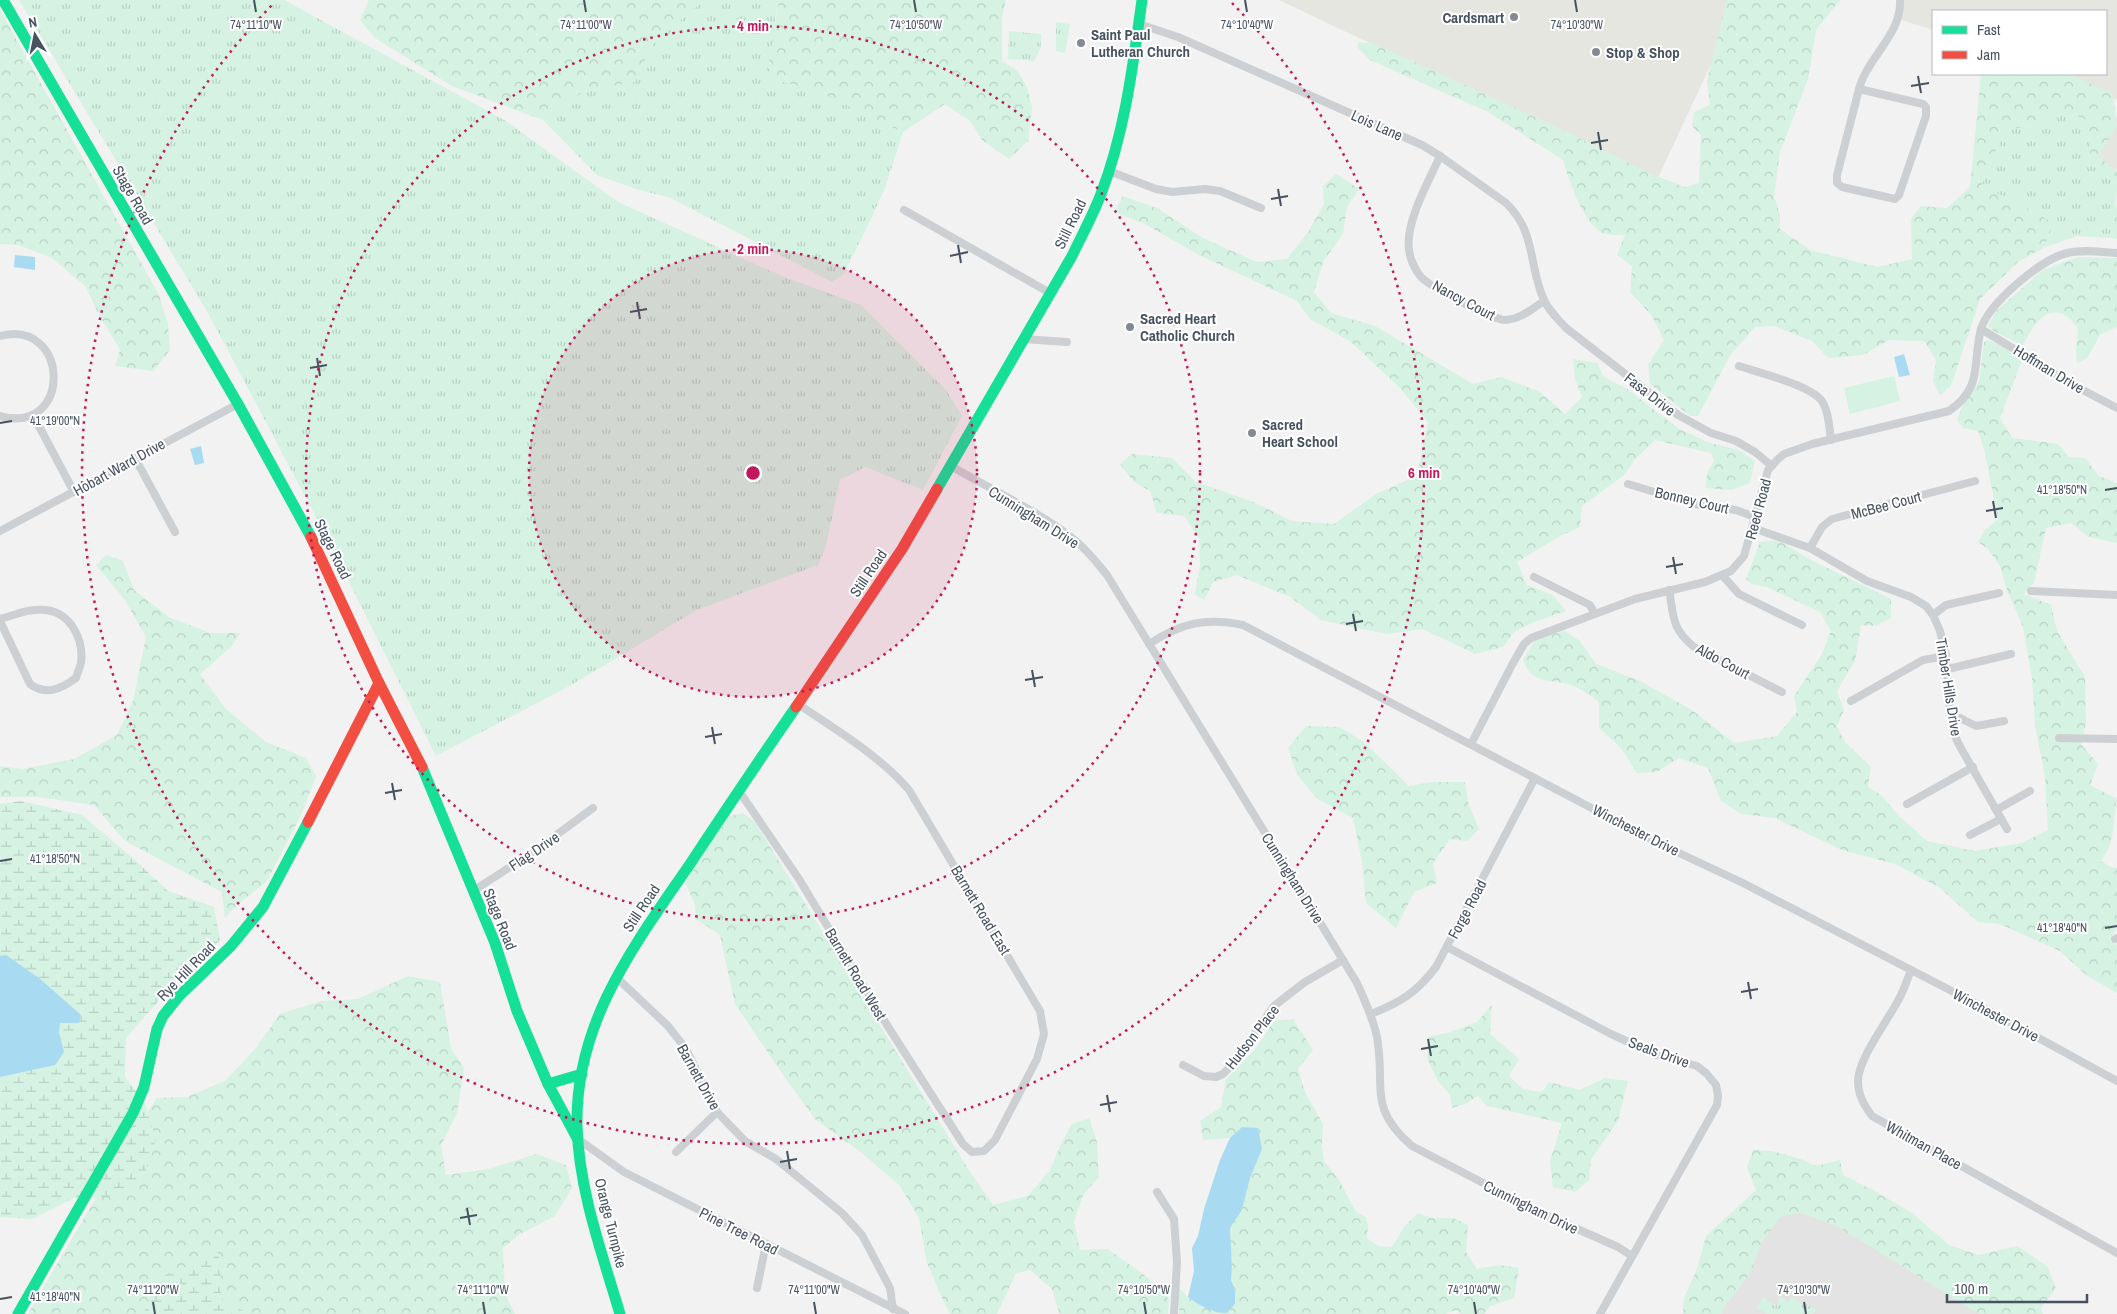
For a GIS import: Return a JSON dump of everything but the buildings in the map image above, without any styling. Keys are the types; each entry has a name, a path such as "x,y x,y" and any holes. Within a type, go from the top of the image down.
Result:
{"street":[{"name":"Stage Road","path":"3,0 238,404 315,544 378,683 418,758 495,943 517,1011 548,1084 578,1139"},
{"name":"Still Road","path":"578,1139 582,1074 588,1045 597,1016 616,977 634,946 902,549 1091,219 1109,171 1119,137 1142,0"},
{"path":"1859,89 1923,104 1926,107 1926,116 1899,195 1895,198 1842,187 1837,183 1837,175 1859,89 1865,73 1898,20 1900,0"},
{"name":"Lois Lane","path":"1139,24 1178,37 1422,145 1440,156 1506,202 1515,212 1526,230 1544,301"},
{"name":"Nancy Court","path":"1440,156 1413,219 1408,240 1409,252 1414,267 1422,278 1498,320 1509,320 1522,315 1544,301"},
{"path":"1109,171 1172,192 1205,189 1220,191 1261,208"},
{"path":"904,210 1050,293"},
{"name":"Reed Road","path":"1471,744 1524,644 1540,633 1635,599 1705,582 1731,571 1744,556 1753,528 1763,484 1772,466 1784,454 1812,444 1949,411 1965,396 1974,381 1981,329 1988,314 2010,290 2055,257 2069,252 2117,253"},
{"name":"Fasa Drive","path":"1544,301 1552,314 1566,328 1678,416 1711,433 1736,441 1755,452 1772,466"},
{"name":"Hoffman Drive","path":"1981,329 2077,387 2117,408"},
{"path":"0,336 10,333 22,334 35,340 49,355 53,364 54,384 52,395 40,411 33,415 17,418 0,416"},
{"path":"1023,339 1067,342"},
{"path":"1739,366 1793,384 1820,398 1825,409 1832,440"},
{"name":"Hobart Ward Drive","path":"0,531 238,404"},
{"path":"33,415 74,492"},
{"path":"136,458 175,532"},
{"name":"Cunningham Drive","path":"951,466 1043,519 1075,541 1092,557 1106,575 1357,983 1371,1014 1377,1039 1380,1100 1386,1118 1398,1135 1412,1146 1539,1212 1618,1246 1632,1256"},
{"name":"McBee Court","path":"1810,548 1822,527 1832,519 1975,481"},
{"name":"Bonney Court","path":"1628,484 1694,504 1736,510 1755,517"},
{"path":"1753,528 1810,548 1867,580 1911,597 1926,606 1933,614 1946,605 2000,593"},
{"path":"1723,576 1739,594 1802,625"},
{"path":"1534,577 1590,605 1595,614"},
{"name":"Aldo Court","path":"1668,590 1676,629 1681,636 1694,646 1782,692"},
{"path":"2031,591 2117,595"},
{"path":"46,610 69,620 78,640 81,664 76,678 57,688 43,692 30,684 0,620 24,611 46,610"},
{"name":"Timber Hills Drive","path":"1933,614 1940,630 1946,656 1952,730 2007,829"},
{"name":"Winchester Drive","path":"1149,644 1180,627 1201,621 1224,621 1243,625 1662,845 1743,883 1911,970 2117,1082"},
{"path":"1948,669 2011,654"},
{"path":"1851,701 1923,660 1946,656"},
{"name":"Rye Hill Road","path":"18,1314 133,1113 144,1087 158,1030 164,1016 179,996 231,946 273,892 378,683"},
{"name":"Barnett Road East","path":"798,704 889,769 909,790 1040,1011 1044,1034 1043,1044 1037,1059 995,1140 984,1151 977,1153"},
{"path":"1950,713 1976,726 2004,722"},
{"path":"2059,738 2117,738"},
{"path":"1907,804 1973,767"},
{"name":"Forge Road","path":"1371,1014 1400,1002 1418,989 1436,967 1535,778"},
{"name":"Barnett Road West","path":"739,791 799,879 887,1025 963,1144 972,1152 977,1153"},
{"path":"1996,810 2030,791"},
{"name":"Flag Drive","path":"473,891 557,835 593,808"},
{"path":"1970,834 2001,819"},
{"name":"Seals Drive","path":"1447,947 1611,1034 1657,1055 1697,1066 1716,1085 1717,1105 1600,1314"},
{"name":"Hudson Place","path":"1182,1065 1204,1076 1216,1077 1223,1074 1232,1065 1274,1006 1305,982 1343,960"},
{"name":"Whitman Place","path":"1911,970 1900,997 1862,1063 1858,1080 1862,1103 1872,1116 2117,1253"},
{"name":"Barnett Drive","path":"616,977 668,1026 680,1042 704,1083 717,1112 745,1141 776,1159 842,1213 862,1235 890,1288 893,1309"},
{"path":"548,1084 582,1074"},
{"path":"676,1152 717,1112"},
{"name":"Pine Tree Road","path":"578,1139 624,1172 905,1314"},
{"name":"Orange Turnpike","path":"578,1139 590,1207 620,1314"},
{"path":"1157,1192 1174,1219 1178,1262 1174,1314"},
{"path":"757,1288 766,1244"}],"shaded area":[{"path":"1279,0 1741,0 1657,180"},
{"path":"1900,0 2117,0 2117,100 2065,75 2107,75 2107,10 1932,10 1932,30 1898,19"},
{"path":"2117,117 2117,171 2094,157"},
{"path":"1778,1183 2026,1314 1703,1314"}],"green space":[{"path":"19,0 284,0 506,121 618,202 784,277 861,305 946,390 962,416 923,490 865,467 840,480 826,546 818,565 697,610 573,684 436,756 323,530 208,313"},
{"path":"369,0 706,0 694,8 652,45 635,82 586,90 543,120 452,86 375,38 360,20"},
{"path":"706,0 779,0 775,19 779,81 824,92 871,118 903,132 885,188 867,227 844,274 832,282 671,198 636,189 597,175 543,120 586,90 635,81 652,45 694,8"},
{"path":"779,0 1006,0 1002,17 1002,61 1017,70 1027,87 1032,108 1028,141 1009,159 982,140 970,121 945,104 903,132 871,118 824,92 779,81 768,68"},
{"path":"1727,0 1840,0 1816,30 1808,79 1780,152 1774,196 1780,215 1780,229 1810,250 1878,267 1912,259 1911,219 1921,206 1947,208 1970,187 1981,75 2072,75 2113,94 2117,126 2098,156 2117,172 2117,186 2089,161 2091,140 2086,120 2057,108 2028,126 2006,130 1981,187 2012,200 2052,222 2045,247 2018,262 1980,299 1951,386 1940,395 1933,381 1936,360 1924,341 1889,340 1863,355 1828,358 1812,341 1775,326 1755,327 1731,354 1698,416 1690,416 1650,384 1648,365 1664,340 1652,316 1630,292 1632,266 1617,255 1625,235 1605,234 1597,230 1590,222 1578,202 1563,160 1488,112 1370,60 1357,47 1359,42 1375,44 1559,128 1651,174 1685,187 1699,183 1701,135 1692,126 1694,112 1710,105 1707,80"},
{"path":"0,10 159,295 168,324 170,350 153,371 115,366 120,350 98,313 86,287 52,258 19,245 0,244"},
{"path":"1056,22 1070,24 1065,53 1056,51"},
{"path":"1009,31 1041,34 1041,47 1034,61 1008,59"},
{"path":"2057,108 2086,120 2091,140 2089,161 2117,186 2111,238 2077,236 2045,247 2052,222 2012,200 1981,187 2006,130 2028,126"},
{"path":"1336,174 1359,189 1347,207 1343,234 1323,262 1314,292 1331,313 1375,326 1473,384 1501,377 1540,392 1565,414 1582,397 1575,378 1573,359 1597,363 1604,377 1627,389 1679,429 1710,443 1739,450 1755,461 1750,483 1731,490 1706,488 1707,473 1714,461 1711,453 1655,440 1636,458 1624,475 1582,506 1580,527 1560,536 1517,562 1527,585 1553,595 1566,611 1534,622 1514,632 1503,647 1475,654 1423,629 1387,634 1321,620 1290,597 1237,575 1213,582 1204,600 1195,594 1200,566 1199,538 1184,516 1157,513 1150,491 1133,481 1120,464 1132,454 1172,458 1196,482 1256,503 1292,521 1334,524 1376,494 1417,476 1428,422 1400,388 1351,342 1310,319 1297,301 1199,255 1145,224 1114,212 1123,196 1157,208 1203,238 1257,262 1287,259 1308,232 1324,204 1323,186"},
{"path":"2117,203 2117,239 2111,238 2111,220"},
{"path":"2078,257 2117,258 2117,327 2100,335 2087,358 2077,363 2078,328 2063,314 2056,312 2038,321 2023,346 1988,326 1996,311 2043,270"},
{"path":"1989,340 2022,360 2000,418 2012,438 2058,444 2069,457 2085,458 2099,476 2117,483 2117,543 2089,537 2071,523 2046,528 2034,583 2024,594 2051,605 2057,631 2085,677 2086,722 2081,744 2098,764 2090,785 2117,799 2112,839 2101,861 2113,868 2117,867 2117,925 2110,941 2117,945 2117,993 2086,975 2060,951 2000,924 1978,922 1940,888 1895,864 1842,850 1775,818 1742,814 1721,801 1708,768 1679,758 1657,772 1637,773 1621,748 1599,728 1599,702 1576,687 1532,675 1523,660 1537,637 1565,631 1580,641 1596,664 1640,681 1692,710 1734,743 1777,736 1797,712 1794,696 1822,654 1831,631 1820,612 1767,587 1752,584 1746,579 1760,542 1778,540 1809,559 1891,599 1891,618 1876,626 1861,625 1855,661 1837,691 1844,710 1837,726 1845,742 1871,767 1868,787 1881,795 1899,816 1927,841 1975,851 2022,843 2048,830 2045,777 2035,725 2032,678 2023,627 2007,590 2000,566 1987,548 1978,542 1985,530 1998,519 1984,449 1978,431 1963,428 1957,420 1962,407 1979,382 1984,342"},
{"path":"1894,376 1900,401 1850,414 1844,388"},
{"path":"106,555 123,561 134,590 169,617 210,633 240,633 232,646 200,674 226,709 266,742 306,758 316,776 302,813 267,881 236,906 225,918 222,892 125,841 94,805 38,797 0,797 0,766 22,769 74,759 117,735 133,701 146,637 125,600 96,565"},
{"path":"1306,726 1340,727 1365,743 1409,786 1432,782 1465,782 1468,802 1479,829 1467,841 1450,839 1433,863 1437,883 1414,892 1396,928 1366,903 1362,862 1353,818 1316,798 1297,774 1288,748"},
{"path":"21,801 82,815 168,891 214,907 220,940 168,990 126,1038 125,1077 145,1103 156,1140 142,1181 109,1197 74,1198 32,1219 0,1217 0,804"},
{"path":"743,813 755,822 970,1172 993,1205 1028,1196 1050,1170 1072,1124 1089,1118 1097,1142 1099,1177 1083,1195 1074,1221 1080,1250 1108,1249 1144,1275 1169,1299 1168,1314 1062,1314 1059,1313 1052,1289 1030,1270 1016,1273 997,1314 950,1314 927,1263 919,1218 900,1186 862,1153 816,1120 735,1004 720,935 696,919 695,905 685,882 729,816"},
{"path":"408,976 440,982 451,1048 464,1068 457,1113 441,1145 446,1175 489,1169 536,1154 566,1165 572,1188 555,1216 520,1234 503,1248 505,1294 515,1314 28,1314 133,1134 157,1098 187,1097 225,1081 256,1048 280,1014 321,1001 358,999"},
{"path":"1492,1005 1490,1034 1519,1059 1509,1076 1523,1089 1542,1092 1549,1082 1580,1090 1605,1078 1628,1081 1618,1121 1591,1159 1589,1180 1575,1192 1553,1187 1550,1161 1562,1123 1487,1106 1478,1096 1467,1103 1452,1108 1450,1095 1438,1081 1427,1058 1428,1037 1451,1032 1477,1022"},
{"path":"1293,1019 1313,1050 1298,1069 1305,1092 1323,1124 1322,1145 1324,1161 1339,1180 1356,1212 1366,1217 1368,1226 1367,1238 1378,1246 1392,1247 1404,1227 1418,1213 1432,1218 1453,1218 1468,1225 1466,1252 1477,1269 1500,1265 1519,1268 1514,1298 1490,1306 1484,1314 1462,1314 1456,1310 1445,1314 1179,1314 1179,1288 1188,1297 1235,1290 1231,1280 1230,1228 1242,1210 1250,1178 1262,1149 1258,1128 1242,1127 1230,1138 1203,1140 1200,1121 1221,1107 1226,1079 1257,1047 1274,1021"},
{"path":"1753,1150 1772,1151 1801,1159 1816,1166 1840,1160 1843,1175 1912,1213 1949,1245 1978,1255 2017,1246 2047,1266 2056,1288 2041,1308 2043,1314 1979,1314 1835,1225 1800,1213 1780,1217 1762,1242 1750,1274 1724,1307 1722,1314 1683,1314 1684,1298 1697,1269 1706,1236 1756,1190 1747,1168"},
{"path":"218,1252 222,1300 250,1314 143,1314 161,1277"},
{"path":"1763,1297 1776,1306 1780,1297 1789,1302 1791,1297 1816,1309 1813,1314 1767,1314 1757,1308"}],"water":[{"path":"15,255 35,257 35,270 14,267"},
{"path":"1904,354 1910,375 1899,377 1894,357"},
{"path":"201,446 204,463 195,465 190,449"},
{"path":"6,955 39,978 81,1015 79,1023 60,1023 59,1033 64,1052 55,1065 0,1077 0,956"},
{"path":"1242,1127 1258,1128 1262,1149 1250,1178 1242,1210 1230,1228 1231,1280 1235,1290 1235,1304 1226,1313 1221,1313 1206,1308 1188,1297 1194,1271 1192,1248 1198,1236 1204,1209 1220,1160 1230,1138"}],"traffic: fast":[{"path":"3,0 238,404 311,537"},
{"path":"937,489 1072,256 1098,202 1109,171 1122,123 1142,0"},
{"path":"620,1314 592,1222 582,1174 577,1126 579,1088 586,1053 597,1019 629,956 796,707"},
{"path":"422,767 495,943 517,1011 548,1084 577,1138"},
{"path":"18,1314 133,1113 144,1087 157,1029 163,1016 179,996 231,946 263,907 308,822"},
{"path":"548,1084 582,1074"}],"traffic: jam":[{"path":"796,707 902,549 937,489"},
{"path":"311,537 379,683 422,767"},
{"path":"308,822 379,683"}],"place":[{"name":"Cardsmart","path":"1514,17"},
{"name":"Saint Paul Lutheran Church","path":"1081,43"},
{"name":"Stop & Shop","path":"1596,52"},
{"name":"Sacred Heart Catholic Church","path":"1130,327"},
{"name":"Sacred Heart School","path":"1252,433"}]}
